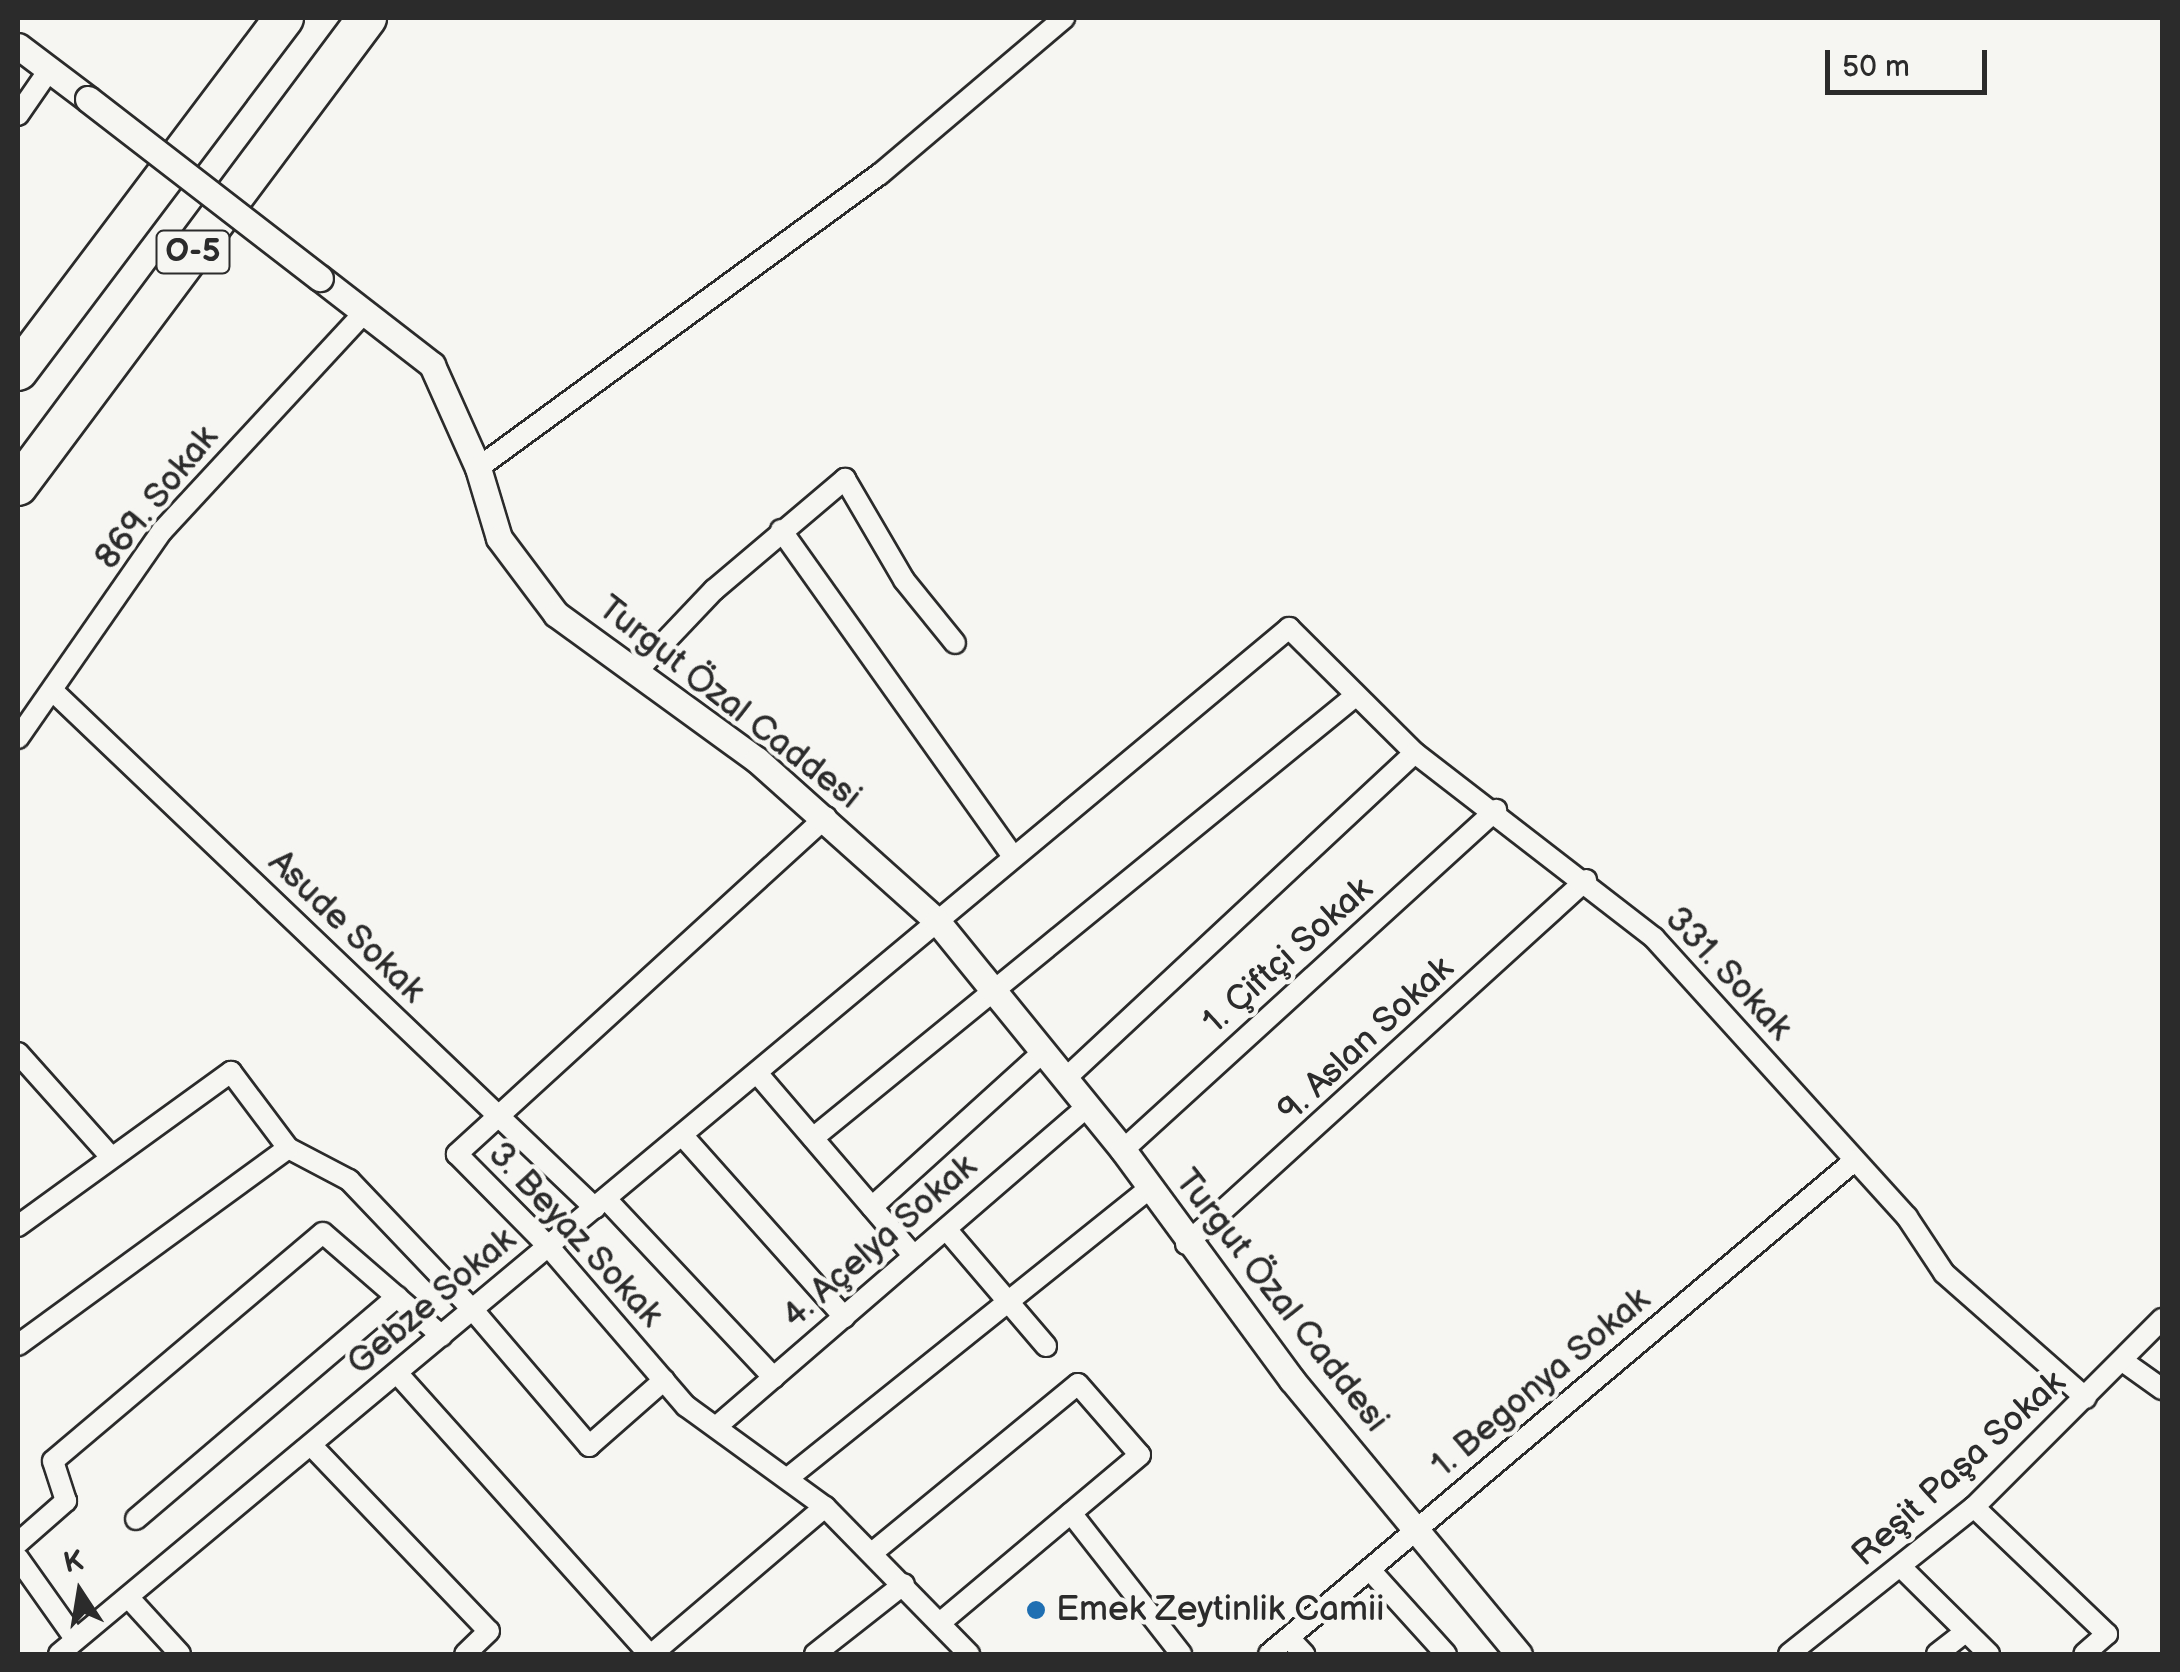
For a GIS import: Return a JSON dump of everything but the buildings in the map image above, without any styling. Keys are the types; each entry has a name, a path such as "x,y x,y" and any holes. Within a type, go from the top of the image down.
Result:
{"highway":[{"name":"O-5","path":"18,371 284,18"},
{"name":"O-5","path":"18,486 367,18"}],"street":[{"path":"478,468 879,174 1064,18"},
{"name":"Turgut Özal Caddesi","path":"18,46 432,365 478,468 499,538 556,614 637,671 826,817 937,922 1123,1150 1186,1244 1519,1654"},
{"path":"18,116 49,70"},
{"name":"869. Sokak","path":"18,738 162,531 364,312"},
{"path":"637,671 781,530 845,479 904,580 955,643"},
{"path":"781,530 1012,855"},
{"name":"Gebze Sokak","path":"59,1654 937,922 1012,855 1289,628"},
{"name":"331. Sokak","path":"1289,628 1354,697 1415,753 1496,810 1654,938 1928,1242 1944,1273 2086,1398"},
{"name":"Asude Sokak","path":"53,692 498,1117 600,1204 774,1378"},
{"path":"814,1138 996,994 1354,697"},
{"path":"1065,1079 1415,753"},
{"name":"1. Çiftçi Sokak","path":"1123,1150 1496,810"},
{"name":"3. Beyaz Sokak","path":"826,817 457,1154 549,1247 664,1380 716,1427 825,1508 942,1621 969,1654"},
{"name":"9. Aslan Sokak","path":"1186,1244 1586,880"},
{"path":"872,1207 1043,1052"},
{"path":"18,1053 110,1156"},
{"path":"18,1226 231,1072 288,1148 349,1180 473,1310 589,1446 664,1380"},
{"path":"757,1072 914,1256"},
{"name":"4. Açelya Sokak","path":"716,1427 1087,1106"},
{"path":"682,1135 844,1317"},
{"path":"18,1345 288,1148"},
{"name":"1. Begonya Sokak","path":"1269,1654 1297,1647 1370,1570 1418,1528 1854,1160"},
{"path":"788,1478 1150,1190"},
{"path":"946,1229 1046,1346"},
{"path":"18,1543 66,1501 53,1461 323,1232 442,1336"},
{"path":"136,1519 398,1296"},
{"name":"Reşit Paşa Sokak","path":"1789,1654 1974,1507 2124,1362 2162,1319"},
{"path":"2124,1362 2162,1389"},
{"path":"397,1373 650,1654 825,1508"},
{"path":"872,1553 1078,1384 1140,1455 942,1621"},
{"path":"311,1445 490,1631 466,1654"},
{"path":"1974,1507 2107,1634 2084,1654"},
{"path":"1071,1513 1181,1654"},
{"path":"18,1558 76,1640"},
{"path":"1902,1566 1989,1654"},
{"path":"1370,1570 1446,1654"},
{"path":"816,1654 904,1584"},
{"path":"128,1597 180,1654"},
{"path":"1937,1654 1965,1632"}],"place":[{"name":"Emek Zeytinlik Camii","path":"1036,1610"}]}
